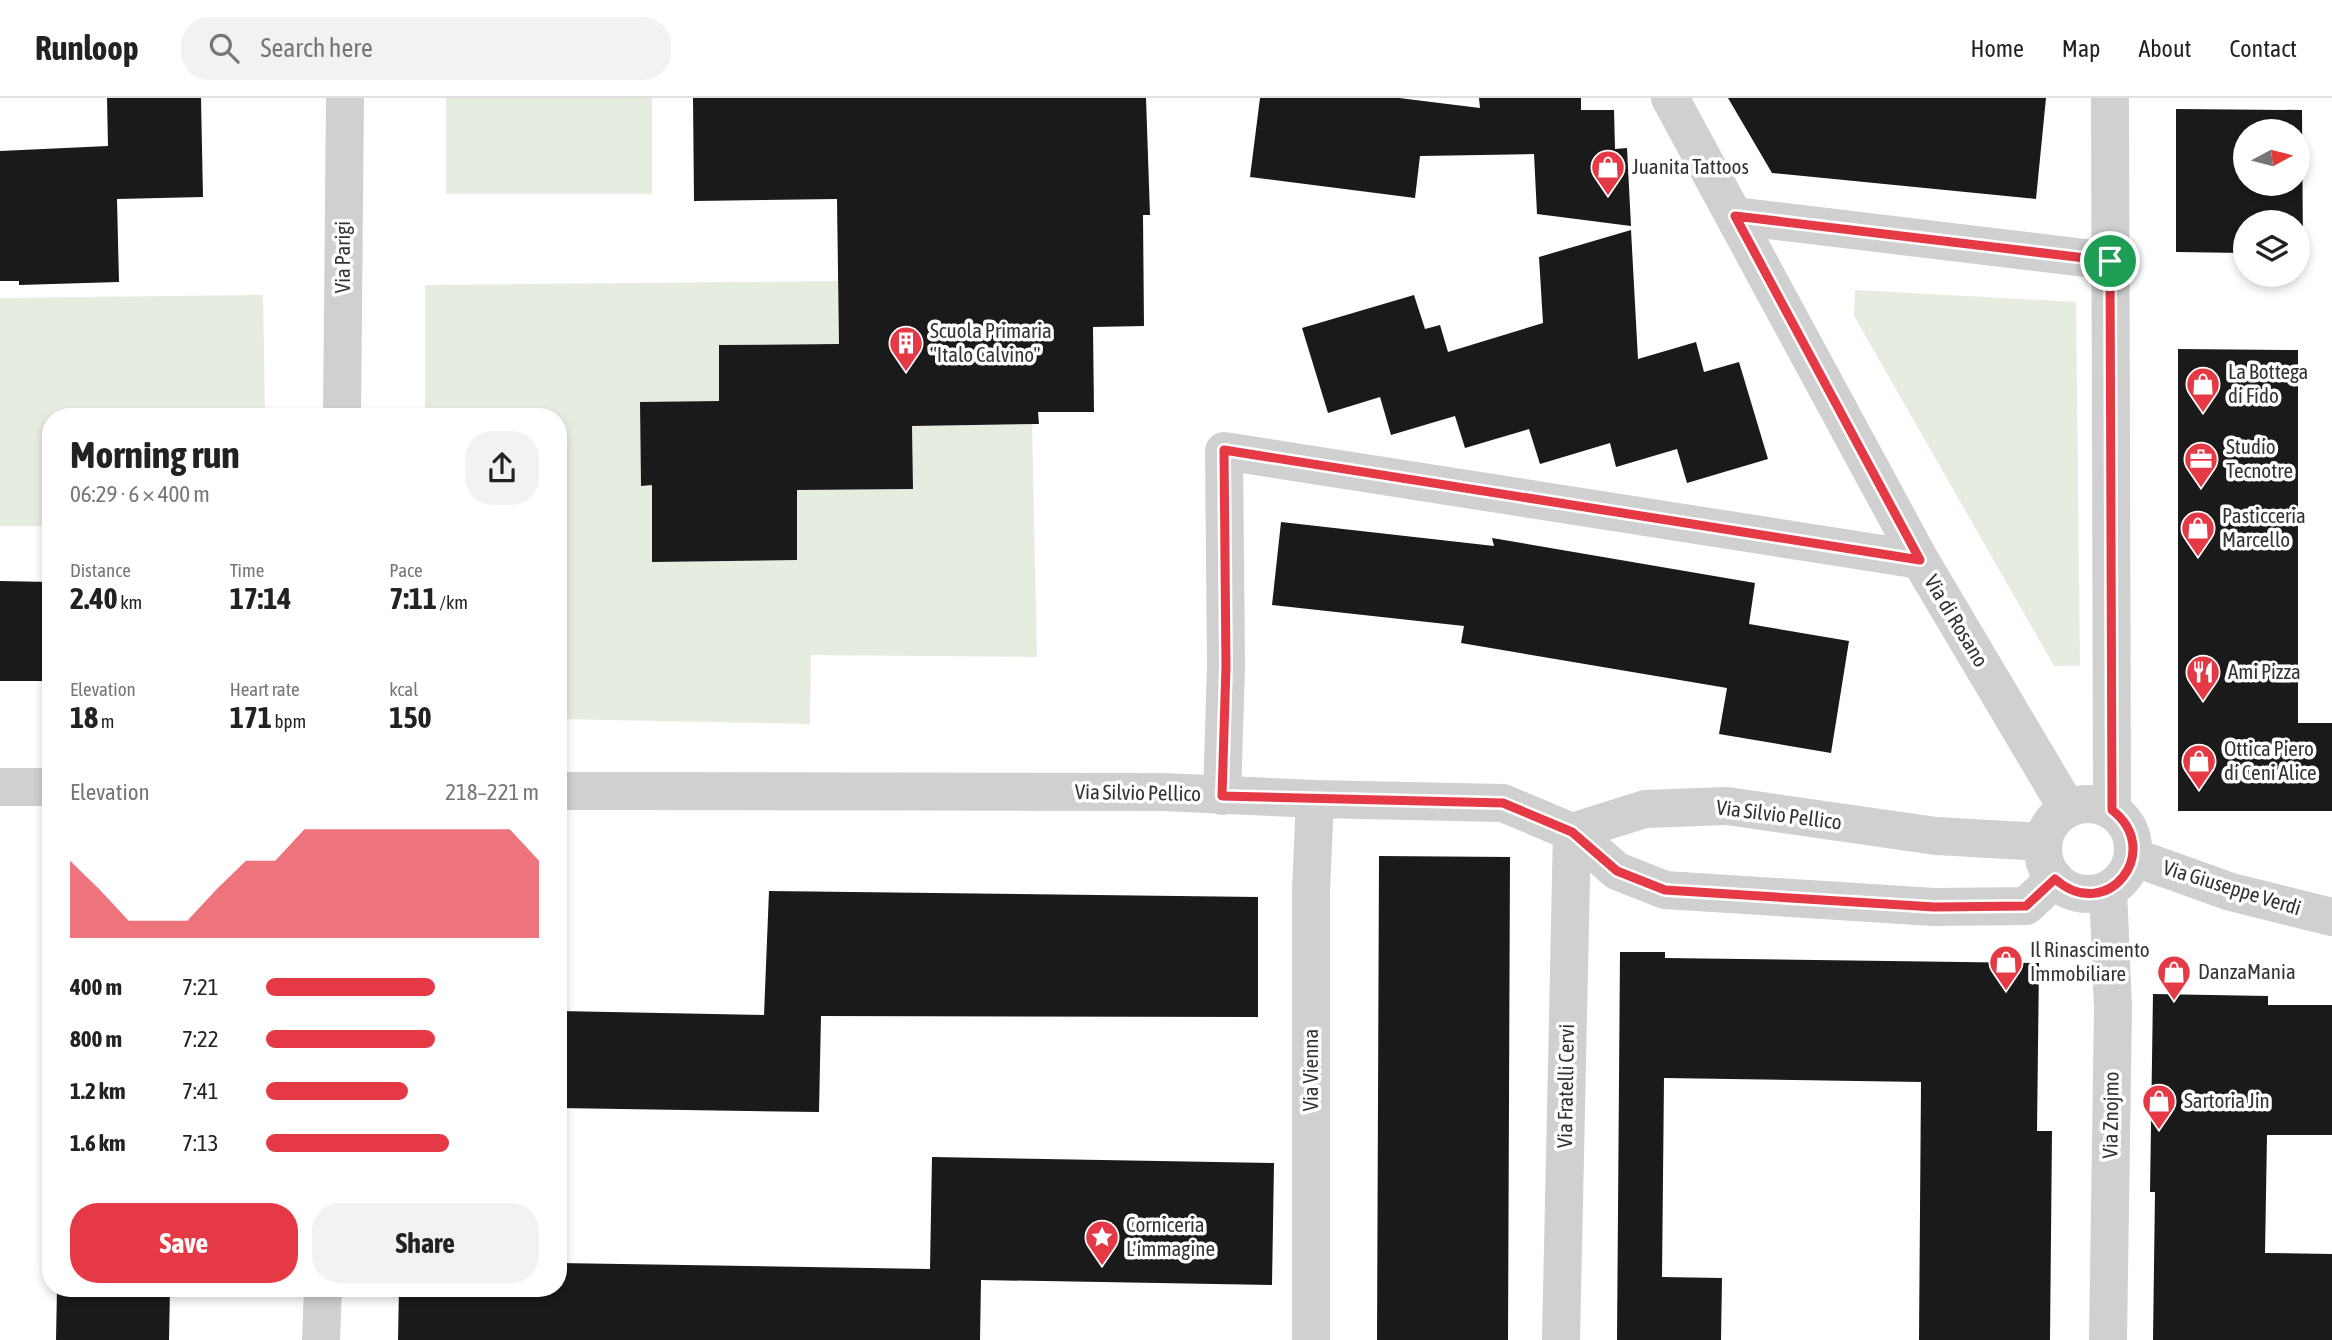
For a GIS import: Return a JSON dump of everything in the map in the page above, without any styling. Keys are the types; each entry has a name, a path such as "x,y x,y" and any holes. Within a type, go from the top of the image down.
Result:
{"street":[{"name":"Via Parigi","path":"342,408 345,98"},
{"name":"Via di Rosano","path":"1670,98 1920,560 2067,808"},
{"path":"2110,98 2112,810"},
{"path":"1735,216 2110,261"},
{"path":"1222,796 1226,666 1224,450 1920,560"},
{"path":"0,787 42,787"},
{"name":"Via Silvio Pellico","path":"567,791 1163,792 1503,803 1572,832 1645,809 1727,806 1937,835 2043,842"},
{"name":"Via Vienna","path":"1311,1340 1311,891 1315,799"},
{"path":"2090,803 2112,810 2127,825 2132,839 2133,857 2128,872 2108,890 2092,894 2066,889 2055,879 2045,863 2043,842 2046,830 2053,819 2067,808 2090,803"},
{"path":"1572,832 1617,871 1665,890 1934,907 2026,906 2055,879"},
{"name":"Via Fratelli Cervi","path":"1561,1340 1572,832"},
{"name":"Via Giuseppe Verdi","path":"2133,857 2231,892 2332,917"},
{"name":"Via Znojmo","path":"2108,890 2113,1007 2108,1340"},
{"path":"321,1340 323,1297"}],"shaded area":[{"path":"446,98 652,98 652,194 446,194"},
{"path":"838,281 839,344 719,345 719,401 640,402 641,485 652,485 652,561 797,490 913,489 912,426 1032,424 1037,657 811,655 810,724 567,719 567,408 425,408 425,285"},
{"path":"1855,290 2076,302 2080,666 2054,666 1854,316"},
{"path":"263,295 265,408 42,408 42,526 0,526 0,298"}],"building":[{"path":"107,98 201,98 203,197 117,199 119,282 19,285 19,281 0,281 0,151 108,146"},
{"name":"Scuola Primaria \"Italo Calvino\"","path":"693,98 1146,98 1150,215 1143,215 1144,326 1093,327 1094,412 1038,412 1039,424 912,426 913,489 797,490 797,560 652,562 652,485 641,486 640,402 719,401 719,345 839,344 837,199 694,201"},
{"path":"1260,98 1399,98 1480,108 1479,98 1581,98 1581,110 1614,110 1615,149 1627,148 1631,226 1537,214 1534,154 1420,156 1415,198 1250,177"},
{"path":"1728,98 2046,98 2036,199 1772,173"},
{"path":"2176,109 2302,110 2302,119 2233,119 2233,196 2303,196 2303,210 2233,210 2233,253 2176,252"},
{"path":"1631,230 1638,359 1696,342 1704,372 1739,362 1768,459 1687,483 1677,449 1616,467 1610,443 1540,464 1529,429 1465,448 1455,416 1391,435 1380,397 1328,413 1302,328 1414,295 1425,329 1440,325 1448,352 1543,323 1539,257"},
{"path":"2178,349 2298,350 2298,723 2332,723 2332,811 2178,811"},
{"path":"1281,522 1494,546 1492,538 1755,583 1749,624 1849,641 1831,753 1719,734 1727,688 1461,643 1464,626 1272,605"},
{"path":"0,581 42,582 42,681 0,681"},
{"path":"1379,856 1510,857 1508,1340 1377,1340"},
{"path":"769,891 1258,897 1258,1017 821,1016 819,1112 567,1108 567,1011 764,1015"},
{"path":"1620,952 1665,952 1665,958 2039,963 2037,1131 2052,1131 2050,1340 1919,1340 1921,1082 1664,1078 1662,1277 1722,1278 1721,1340 1617,1340"},
{"path":"2153,994 2268,996 2268,1005 2332,1005 2332,1135 2267,1135 2265,1253 2332,1254 2332,1340 2153,1340 2155,1192 2150,1192"},
{"path":"932,1157 1274,1163 1272,1285 981,1280 980,1340 398,1340 399,1297 567,1297 567,1263 930,1269"},
{"path":"57,1297 170,1297 169,1340 56,1340"}],"place":[{"name":"Juanita Tattoos","path":"1608,197"},
{"name":"Scuola Primaria \"Italo Calvino\"","path":"906,373"},
{"name":"La Bottega di Fido","path":"2203,414"},
{"name":"Studio Tecnotre","path":"2201,489"},
{"name":"Pasticceria Marcello","path":"2198,558"},
{"name":"Ami Pizza","path":"2203,702"},
{"name":"Ottica Piero di Ceni Alice","path":"2199,791"},
{"name":"Il Rinascimento Immobiliare","path":"2006,992"},
{"name":"DanzaMania","path":"2174,1002"},
{"name":"Sartoria Jin","path":"2159,1131"},
{"name":"Corniceria L'immagine","path":"1102,1267"}],"route":[{"path":"1735,216 2110,261 2112,810 2127,825 2132,839 2133,857 2128,872 2108,890 2092,894 2078,893 2066,889 2055,879 2026,906 1934,907 1665,890 1617,871 1572,832 1503,803 1222,796 1226,666 1224,450 1920,560 1735,216"}]}
